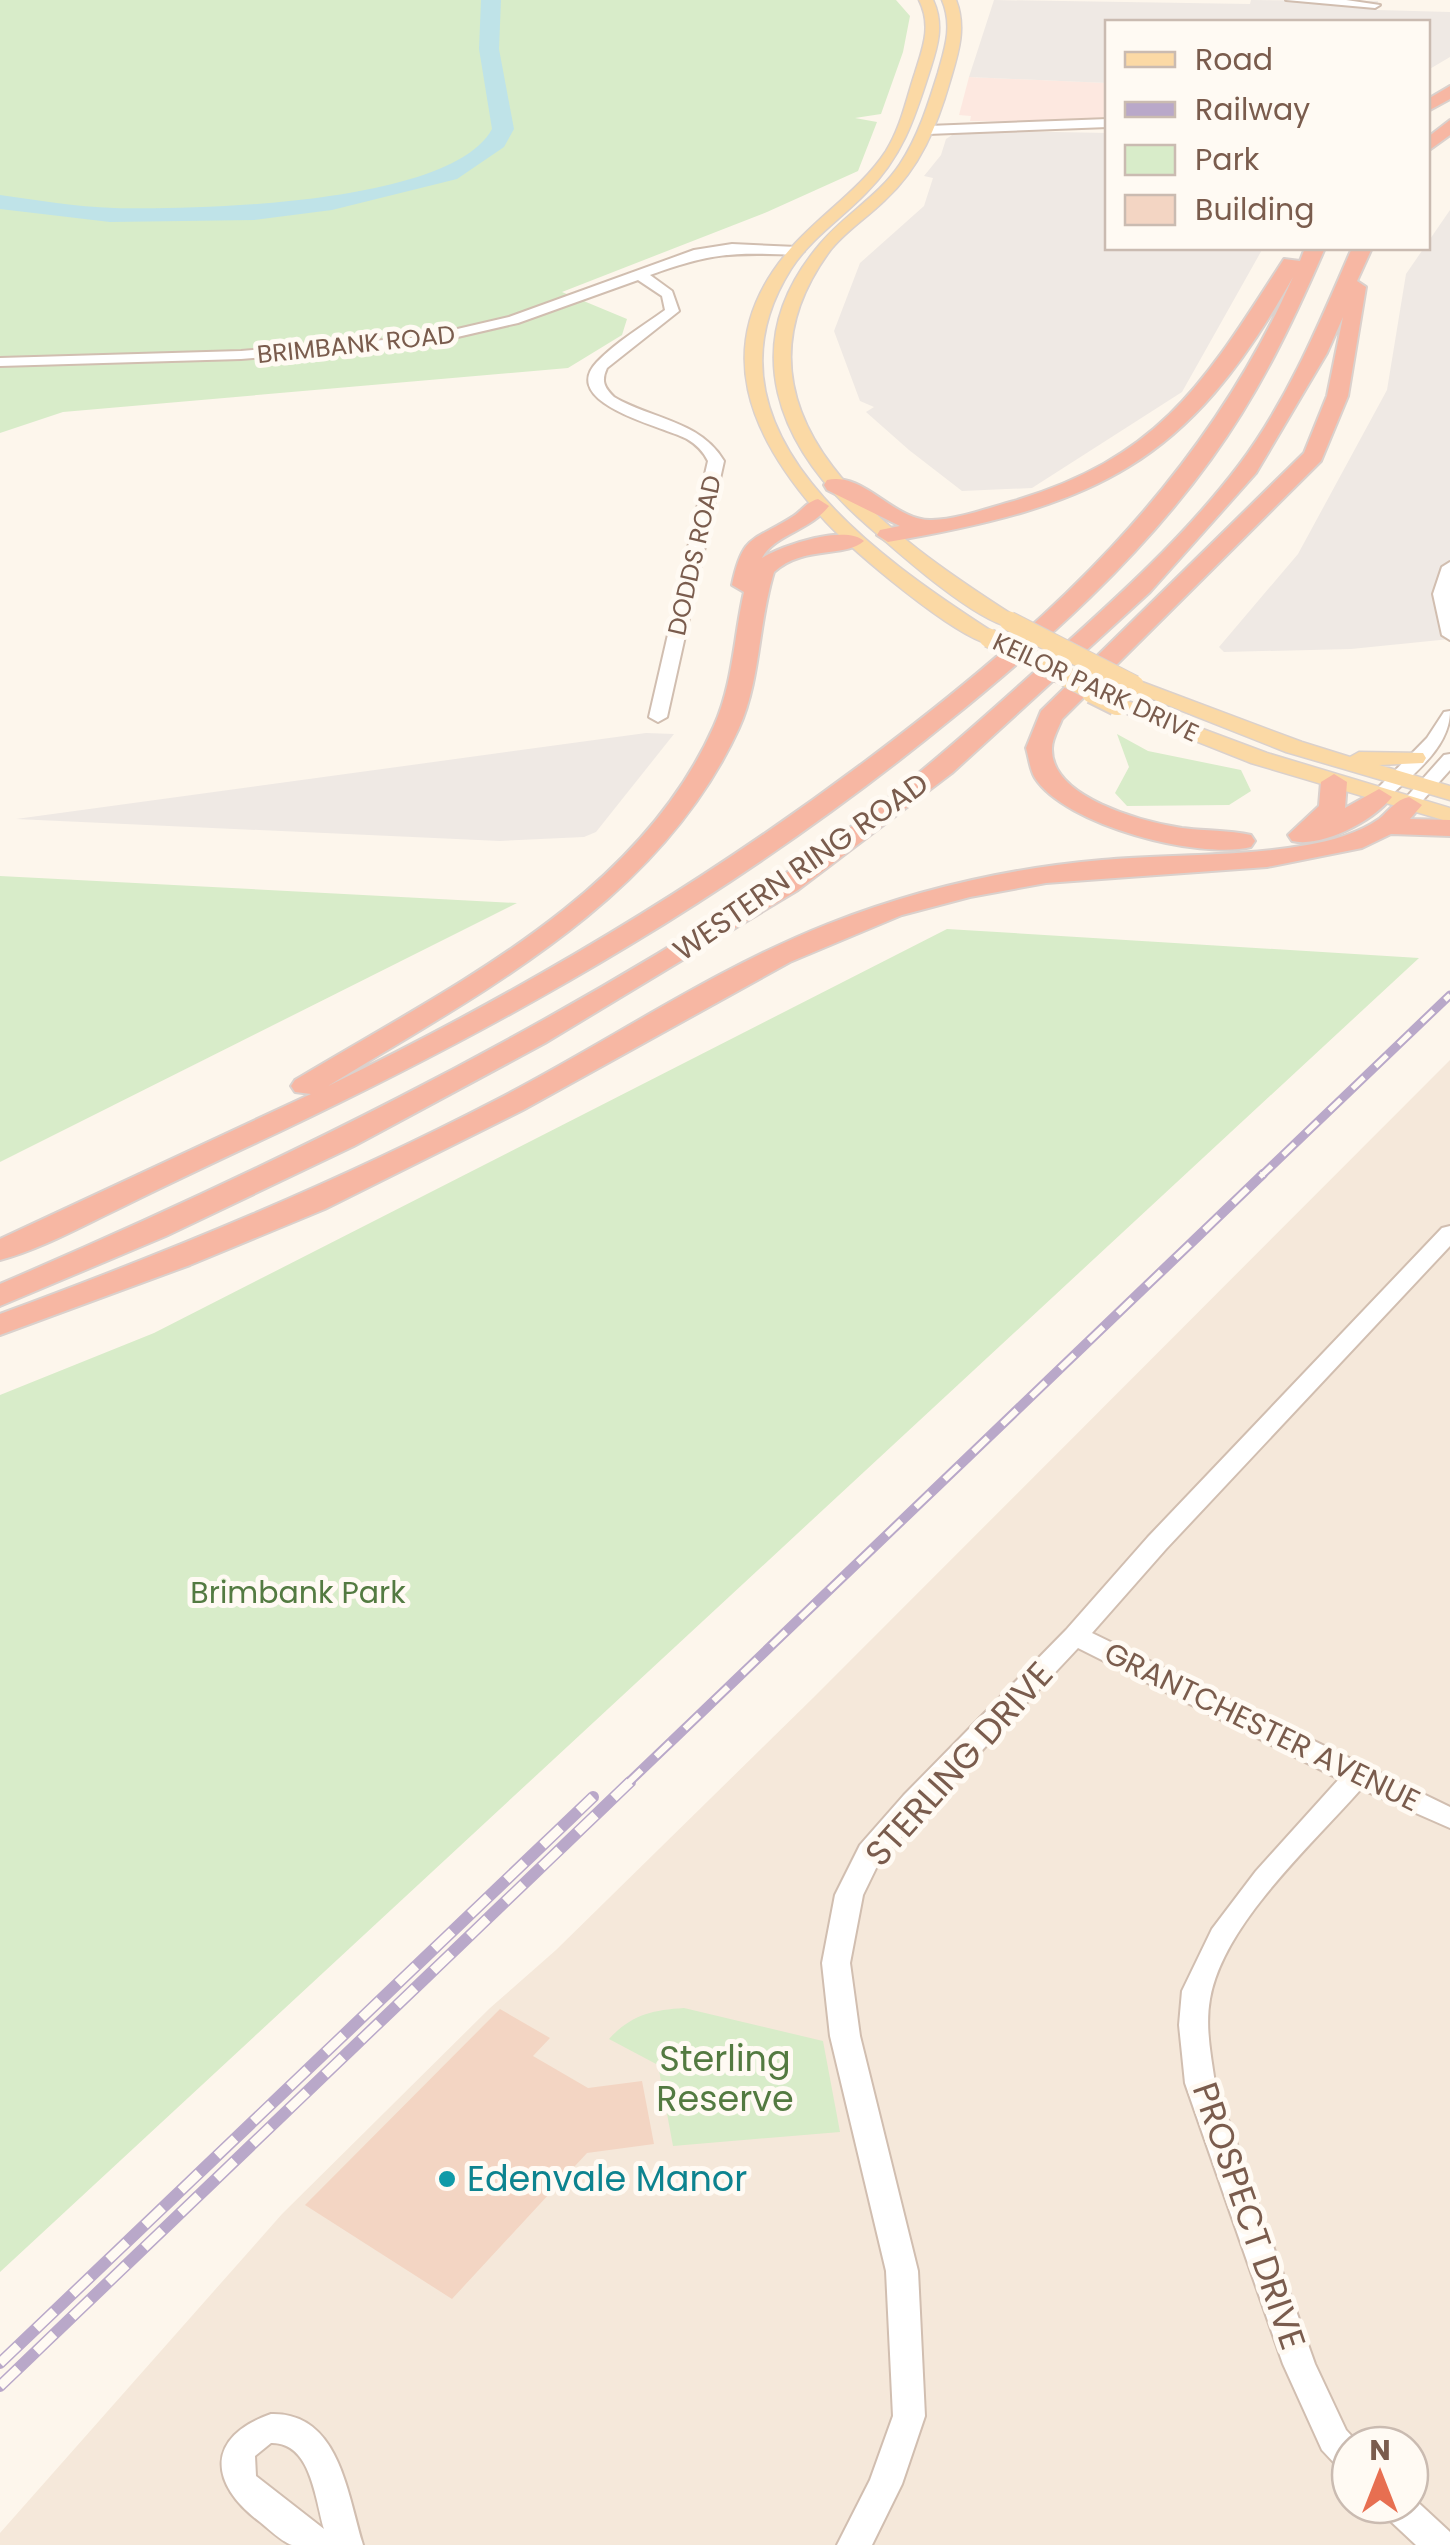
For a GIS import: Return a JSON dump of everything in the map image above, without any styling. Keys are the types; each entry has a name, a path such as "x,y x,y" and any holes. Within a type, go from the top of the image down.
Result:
{"highway":[{"path":"1430,144 1450,124"},
{"path":"888,535 1062,490 1140,452 1181,418 1247,336 1299,250"},
{"name":"WESTERN RING ROAD","path":"0,1250 391,1066 581,965 834,800 984,682 1059,615 1152,520 1197,467 1256,378 1287,320 1315,250"},
{"path":"1360,253 1352,328 1329,423 1314,456 1050,716 1039,744 1040,760 1050,778 1070,796 1111,819 1164,835 1210,841 1296,836 1341,823 1388,788"},
{"name":"WESTERN RING ROAD","path":"0,1296 155,1229 344,1139 550,1028 772,894 943,768 1142,587 1248,468 1316,353 1360,253"},
{"path":"835,485 859,493 900,520 927,528"},
{"path":"745,659 743,592 751,552 763,539 806,519 818,506"},
{"path":"139,1186 451,996 577,911 649,844 693,787 726,728 745,659 760,579 770,562 801,548 853,541"},
{"path":"1296,836 1332,809 1333,771"},
{"path":"0,1325 282,1216 369,1176 515,1102 770,958 867,916 952,892 1052,874 1298,854 1358,842 1387,826 1417,796"},
{"path":"1387,826 1450,828"}],"main road":[{"name":"KEILOR PARK DRIVE","path":"926,0 933,16 934,37 894,149 871,179 794,254 763,302 754,336 754,378 768,430 781,456 818,506 853,541 923,597 989,638 1116,703 1231,748 1333,771 1417,796 1450,816"},
{"name":"KEILOR PARK DRIVE","path":"949,0 956,31 930,125 900,175 820,252 791,301 785,319 781,376 803,441 835,485 888,535 942,578 1009,621 1134,685 1333,771"},
{"path":"907,120 930,125"},
{"path":"794,254 820,252"},
{"path":"853,541 888,535"},
{"path":"1333,771 1415,758"},
{"name":"KEILOR PARK DRIVE","path":"1417,796 1450,793"},
{"path":"1417,796 1450,805"}],"street":[{"path":"1291,0 1374,5"},
{"path":"930,125 1105,123"},
{"name":"BRIMBANK ROAD","path":"0,362 302,352 423,341 490,327 699,253 794,254"},
{"name":"DODDS ROAD","path":"640,276 669,294 674,302 672,311 602,366 596,377 598,389 618,406 707,446 716,461 658,717"},
{"path":"1450,570 1442,594 1450,635"},
{"path":"1388,788 1434,741 1450,716"},
{"path":"1417,796 1450,759"},
{"name":"STERLING DRIVE","path":"854,2545 885,2484 910,2416 902,2271 844,2036 836,1963 849,1895 870,1852 1450,1233"},
{"name":"GRANTCHESTER AVENUE","path":"1075,1636 1356,1776 1450,1818"},
{"name":"PROSPECT DRIVE","path":"1330,2431 1299,2364 1200,2083 1194,2035 1196,1991 1219,1944 1249,1902 1356,1776"},
{"path":"319,2545 242,2485 236,2465 242,2444 263,2428 291,2428 312,2444 346,2545"},
{"path":"1418,2525 1440,2545"}],"shaded area":[{"path":"994,0 1250,4 1251,0 1378,1 1377,10 1450,12 1450,57 1430,69 1430,20 1105,20 1105,83 969,77"},
{"path":"969,77 1105,83 1105,117 1041,122 970,121 971,116 959,115"},
{"path":"960,130 1105,133 1105,250 1262,250 1182,392 1032,488 962,491 909,450 866,412 874,407 860,401 834,331 860,263 924,206 933,178 924,176 941,155 946,139"},
{"path":"1450,210 1450,639 1351,649 1224,652 1219,647 1298,554 1387,390 1406,274 1422,250 1430,250 1430,239"},
{"path":"646,733 674,734 596,832 584,837 500,841 16,819"},
{"path":"1450,1060 1450,2545 0,2545 0,2533 282,2214 490,2008 556,1950"}],"green space":[{"path":"0,0 896,0 910,16 903,52 881,114 855,118 877,122 858,171 767,212 562,292 627,319 622,335 568,368 63,412 0,433"},
{"path":"1117,734 1148,751 1241,770 1251,791 1229,805 1127,806 1115,793 1129,767"},
{"path":"0,876 517,903 0,1162"},
{"name":"Brimbank Park","path":"947,929 1419,958 0,2272 0,1395 154,1333"},
{"name":"Sterling Reserve","path":"684,2008 823,2041 840,2132 673,2146 658,2065 609,2039 643,2015"}],"building":[{"name":"Edenvale Manor","path":"500,2009 550,2038 533,2056 588,2088 642,2081 654,2144 587,2153 452,2299 305,2205"}],"waterway":[{"path":"0,202 110,215 254,213 332,203 449,174 496,142 503,129 489,49 491,0"}],"railway":[{"path":"1260,1177 1450,995"},
{"path":"627,1784 1263,1174"},
{"path":"0,2386 630,1782"},
{"path":"0,2363 593,1797"}],"place":[{"name":"Edenvale Manor","path":"447,2179"}]}
